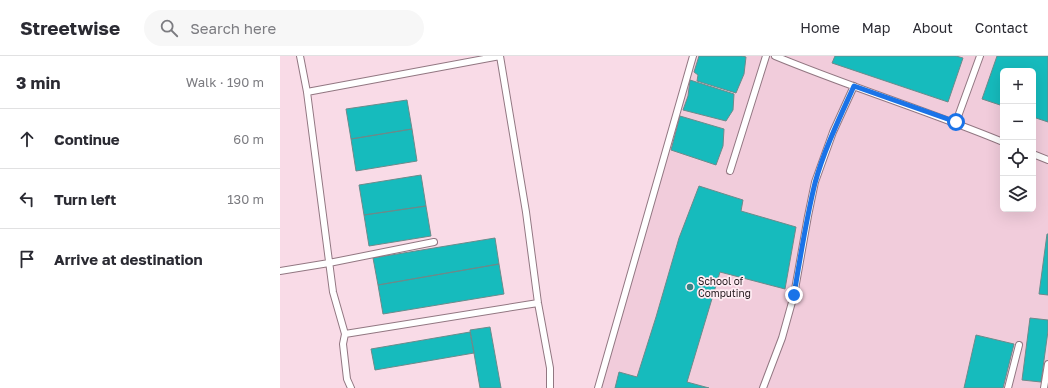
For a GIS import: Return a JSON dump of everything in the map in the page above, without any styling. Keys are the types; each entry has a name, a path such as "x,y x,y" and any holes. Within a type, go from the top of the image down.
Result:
{"lane":[{"path":"300,56 307,92 333,292 345,334 343,344 347,379 351,388"},
{"path":"307,92 500,56 526,212 538,303 550,368 550,388"},
{"path":"598,388 693,56"},
{"path":"730,171 766,56"},
{"path":"775,56 956,122 1000,141"},
{"path":"956,122 980,56"},
{"path":"763,388 782,338 794,295 805,230 816,182 833,132 854,86"},
{"path":"1036,155 1048,160"},
{"path":"280,271 329,263 434,242"},
{"path":"345,334 538,303"},
{"path":"1008,388 1019,345"},
{"path":"1044,388 1048,364"}],"shaded area":[{"path":"693,56 1048,56 1048,388 599,388"}],"building":[{"path":"699,56 746,57 744,74 736,93 697,81 698,75 694,72"},
{"path":"835,56 956,56 963,58 948,102 832,63"},
{"path":"997,56 1048,56 1048,122 1036,118 1036,68 1000,68 1000,105 982,99"},
{"path":"690,80 734,94 733,110 726,121 683,110 688,96"},
{"path":"407,100 412,129 351,139 346,109"},
{"path":"680,116 724,129 723,146 716,165 671,150"},
{"path":"412,129 417,161 356,171 351,139"},
{"path":"421,175 426,206 364,215 359,185"},
{"name":"School of Computing","path":"699,186 743,200 741,211 796,227 785,289 720,272 687,382 709,388 615,388 619,372 637,377 679,238"},
{"path":"426,206 431,236 369,246 364,215"},
{"path":"1048,234 1048,295 1039,294"},
{"path":"495,238 499,264 378,285 373,258"},
{"path":"499,264 504,294 383,314 378,285"},
{"path":"1030,318 1048,320 1048,331 1041,382 1022,380"},
{"path":"490,327 501,388 480,388 470,330"},
{"path":"470,332 474,353 375,370 371,349"},
{"path":"976,335 1014,344 1003,388 964,388"}],"place":[{"name":"School of Computing","path":"690,287"}],"route":[{"path":"794,295 805,230 816,182 833,132 854,86 956,122"}]}
